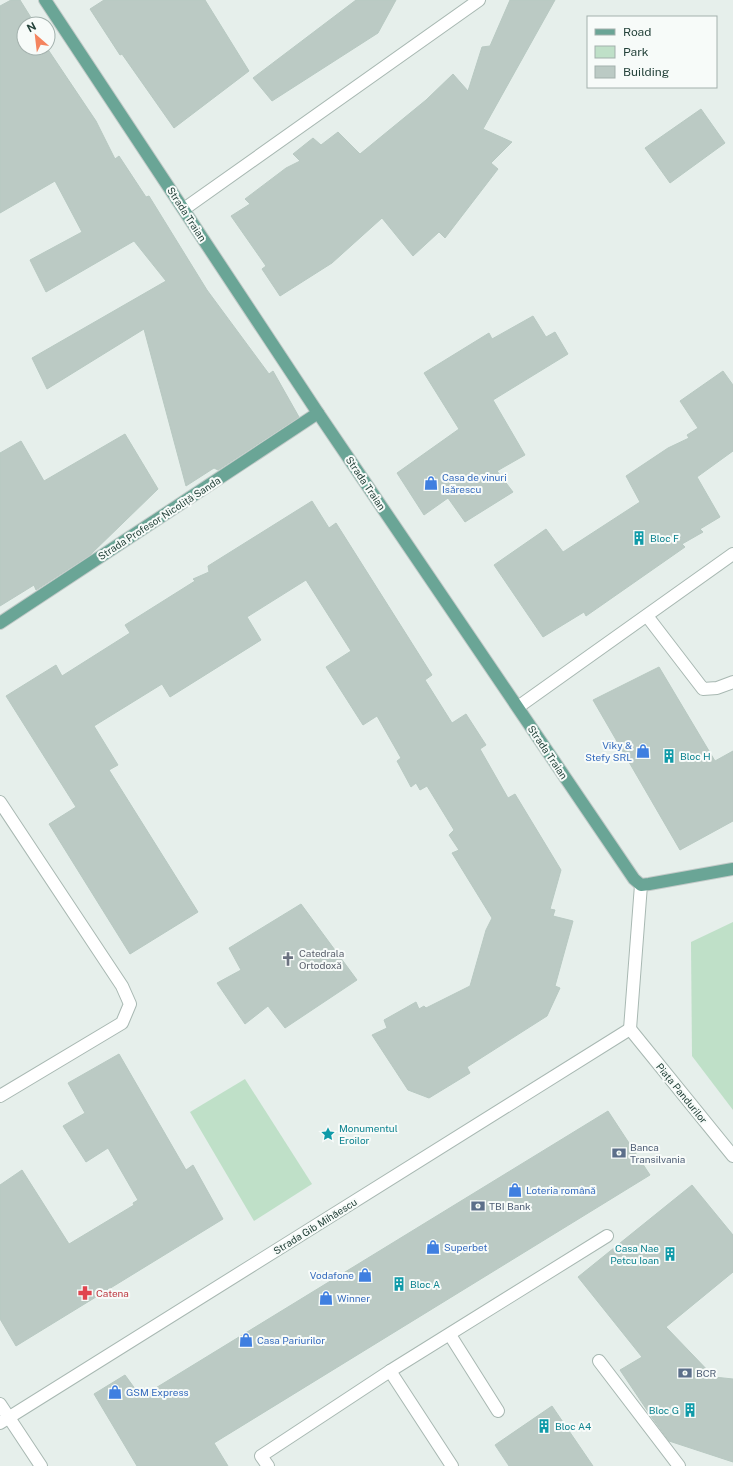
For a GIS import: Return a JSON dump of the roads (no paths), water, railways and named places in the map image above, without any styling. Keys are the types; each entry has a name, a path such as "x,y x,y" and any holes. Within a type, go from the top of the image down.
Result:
{"main road":[{"name":"Strada Traian","path":"45,0 318,413 634,879 641,884"},
{"name":"Strada Profesor Nicoliță Sanda","path":"0,622 318,413"},
{"path":"641,884 733,869"}],"street":[{"path":"184,209 479,0"},
{"path":"518,707 733,554"},
{"path":"647,616 703,689 717,688 733,682"},
{"path":"0,802 122,986 130,1004 122,1023 0,1096"},
{"path":"630,1029 641,884"},
{"name":"Piața Pandurilor","path":"630,1029 733,1156"},
{"name":"Strada Gib Mihăescu","path":"4,1420 630,1029"},
{"path":"268,1466 261,1456 390,1372 608,1236"},
{"path":"450,1335 498,1411"},
{"path":"599,1362 679,1466"},
{"path":"390,1372 452,1466"},
{"path":"0,1404 4,1420 41,1466"}],"place":[{"name":"Casa de vinuri Isărescu","path":"431,483"},
{"name":"Bloc F","path":"639,538"},
{"name":"Viky & Stefy SRL","path":"643,751"},
{"name":"Bloc H","path":"669,756"},
{"name":"Catedrala Ortodoxă","path":"288,959"},
{"name":"Monumentul Eroilor","path":"328,1134"},
{"name":"Banca Transilvania","path":"619,1153"},
{"name":"Loteria română","path":"515,1190"},
{"name":"TBI Bank","path":"478,1206"},
{"name":"Superbet","path":"433,1247"},
{"name":"Casa Nae Petcu Ioan","path":"670,1254"},
{"name":"Vodafone","path":"365,1275"},
{"name":"Bloc A","path":"399,1284"},
{"name":"Catena","path":"85,1293"},
{"name":"Winner","path":"326,1298"},
{"name":"Casa Pariurilor","path":"246,1340"},
{"name":"BCR","path":"685,1373"},
{"name":"GSM Express","path":"115,1392"},
{"name":"Bloc G","path":"690,1410"},
{"name":"Bloc A4","path":"544,1426"}]}
